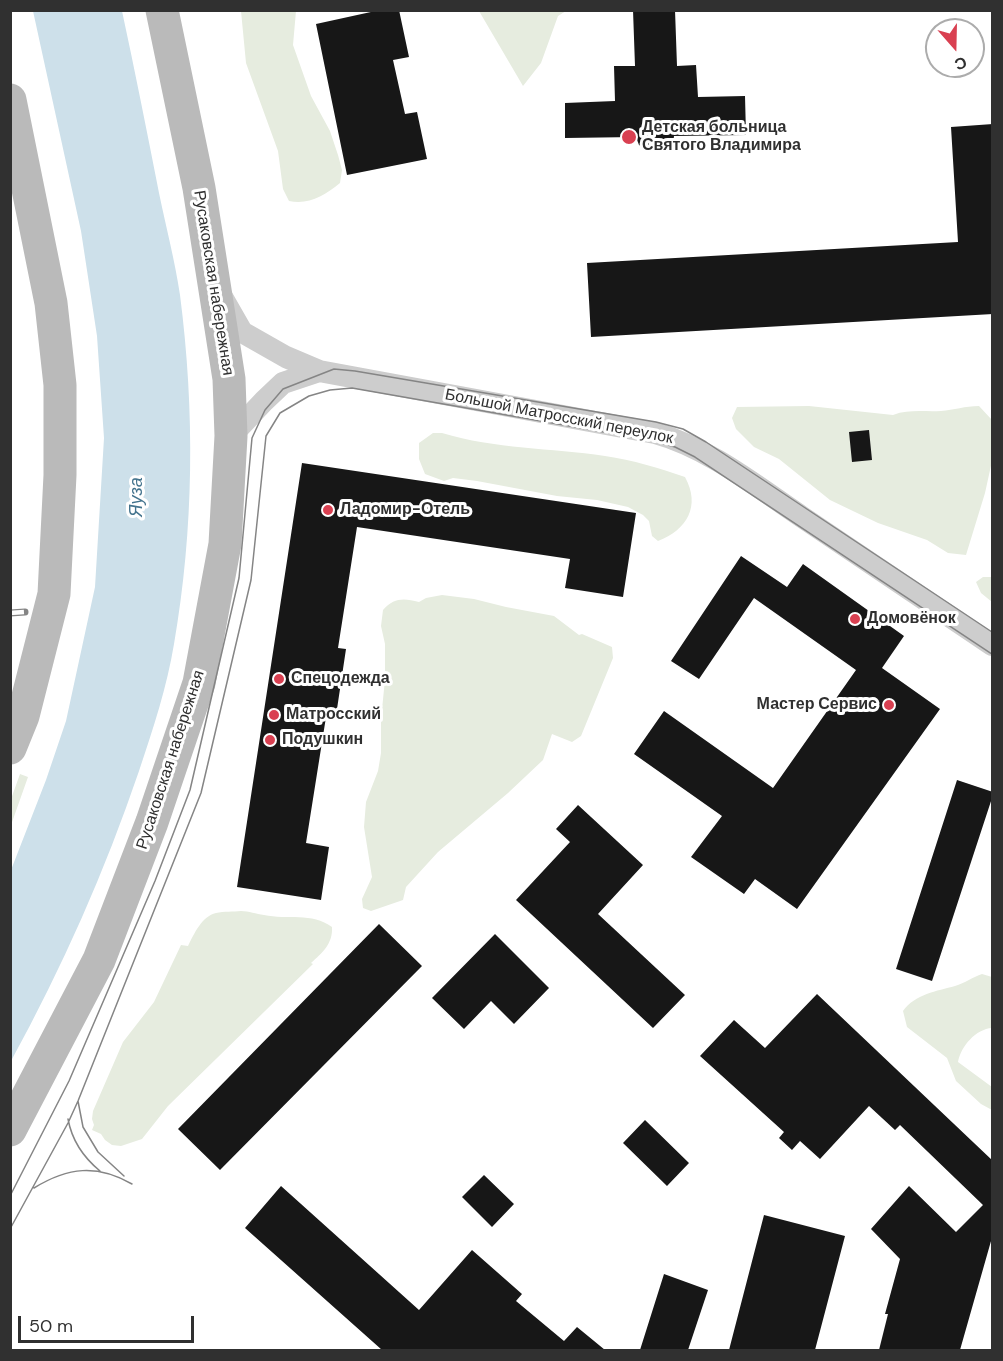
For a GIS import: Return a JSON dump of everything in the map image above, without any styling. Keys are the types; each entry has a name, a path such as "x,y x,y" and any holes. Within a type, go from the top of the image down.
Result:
{"main road":[{"name":"Русаковская набережная","path":"10,1130 99,960 152,822 199,682 225,544 231,436 229,379 199,188 162,10"},
{"path":"10,100 51,303 60,385 60,475 54,594 23,716 10,748"}],"street":[{"name":"Большой Матросский переулок","path":"216,287 242,332 286,357 319,371 643,431 679,440 700,450 771,496 993,645"},
{"name":"Большой Матросский переулок","path":"231,436 283,383 319,371"}],"shaded area":[{"path":"241,11 296,11 293,45 311,96 330,131 342,170 340,183 316,198 303,202 289,201 283,189 278,151 246,63"},
{"path":"479,11 566,11 558,16 541,63 523,86"},
{"path":"809,406 893,415 911,411 941,411 979,406 992,420 992,461 966,555 948,553 927,540 878,523 830,500 779,459 754,447 736,429 732,418 737,407"},
{"path":"433,433 503,445 605,456 656,467 685,477 692,498 691,507 684,524 658,541 652,536 649,521 628,507 477,481 453,478 444,481 425,474 419,459 419,443"},
{"path":"983,577 992,577 992,602 981,593 976,582"},
{"path":"442,595 474,599 554,616 579,635 582,634 612,647 613,658 581,736 572,742 552,734 543,760 438,852 406,887 403,900 371,911 363,908 362,899 372,877 364,827 366,802 378,771 381,753 385,679 385,644 381,626 383,610 399,600 419,602"},
{"path":"20,774 28,777 11,825 11,799"},
{"path":"241,911 308,918 324,922 332,927 331,938 323,952 311,963 313,964 168,1106 142,1139 121,1146 112,1145 101,1134 92,1130 94,1125 92,1119 93,1111 123,1042 154,1002 181,945 188,946 199,926 211,915"},
{"path":"982,974 992,977 992,1028 980,1031 970,1039 962,1050 958,1062 992,1087 992,1110 981,1104 956,1081 947,1058 907,1027 903,1011 920,997 959,985"}],"water":[{"name":"Яуза","path":"33,11 122,11 180,295 188,382 190,470 189,514 181,601 164,692 126,808 97,882 48,991 11,1061 11,870 66,721 95,587 104,438 97,336 81,231"}],"building":[{"path":"380,10 399,10 409,57 393,60 405,114 417,112 427,159 347,175 316,24"},
{"path":"633,10 675,10 677,66 696,65 698,97 745,96 746,135 674,136 673,144 661,150 650,151 639,145 636,137 565,138 565,103 615,101 614,66 635,66"},
{"path":"993,124 993,314 591,337 587,263 958,242 951,127"},
{"path":"869,430 872,460 852,462 849,432"},
{"path":"302,463 636,513 623,597 565,588 570,559 357,527 338,648 346,649 337,709 335,718 326,717 306,843 329,847 321,900 237,887"},
{"path":"741,556 787,587 803,564 904,636 882,668 940,709 797,909 755,879 744,894 691,857 722,816 634,754 664,711 773,788 856,670 754,598 699,679 671,661"},
{"path":"957,780 993,792 993,795 932,981 896,969"},
{"path":"578,805 643,865 598,914 685,995 653,1028 516,900 570,842 556,829"},
{"path":"379,924 422,966 220,1170 178,1129"},
{"path":"495,934 549,988 514,1024 491,1001 464,1029 432,998"},
{"path":"817,994 993,1161 993,1234 960,1350 879,1350 888,1314 885,1314 900,1259 871,1229 909,1186 956,1232 983,1205 900,1125 895,1130 869,1106 820,1159 800,1141 792,1150 779,1138 784,1132 700,1056 734,1020 765,1048"},
{"path":"645,1120 689,1163 667,1186 623,1143"},
{"path":"484,1175 514,1204 492,1227 462,1197"},
{"path":"281,1186 419,1310 472,1250 522,1294 516,1301 564,1341 577,1327 605,1350 382,1350 245,1228"},
{"path":"764,1215 845,1236 815,1350 729,1350"},
{"path":"664,1274 708,1290 688,1350 640,1350"}],"tram line":[{"path":"10,1196 69,1081 155,881 190,790 239,578 252,438 265,410 283,389 334,369 355,371 656,422 683,429 992,632"},
{"path":"10,1229 78,1101 201,793 251,580 266,436 280,413 309,396 330,390 352,388 655,441 675,447 695,457 992,654"},
{"path":"78,1101 83,1127 98,1152 124,1176"},
{"path":"68,1119 79,1148 100,1171"},
{"path":"34,1188 59,1176 83,1171 107,1173 132,1184"}],"railway":[{"path":"10,613 25,612"}],"place":[{"name":"Детская больница Святого Владимира","path":"629,137"},
{"name":"Ладомир-Отель","path":"328,510"},
{"name":"Домовёнок","path":"855,619"},
{"name":"Спецодежда","path":"279,679"},
{"name":"Мастер Сервис","path":"889,705"},
{"name":"Матросский","path":"274,715"},
{"name":"Подушкин","path":"270,740"}]}
